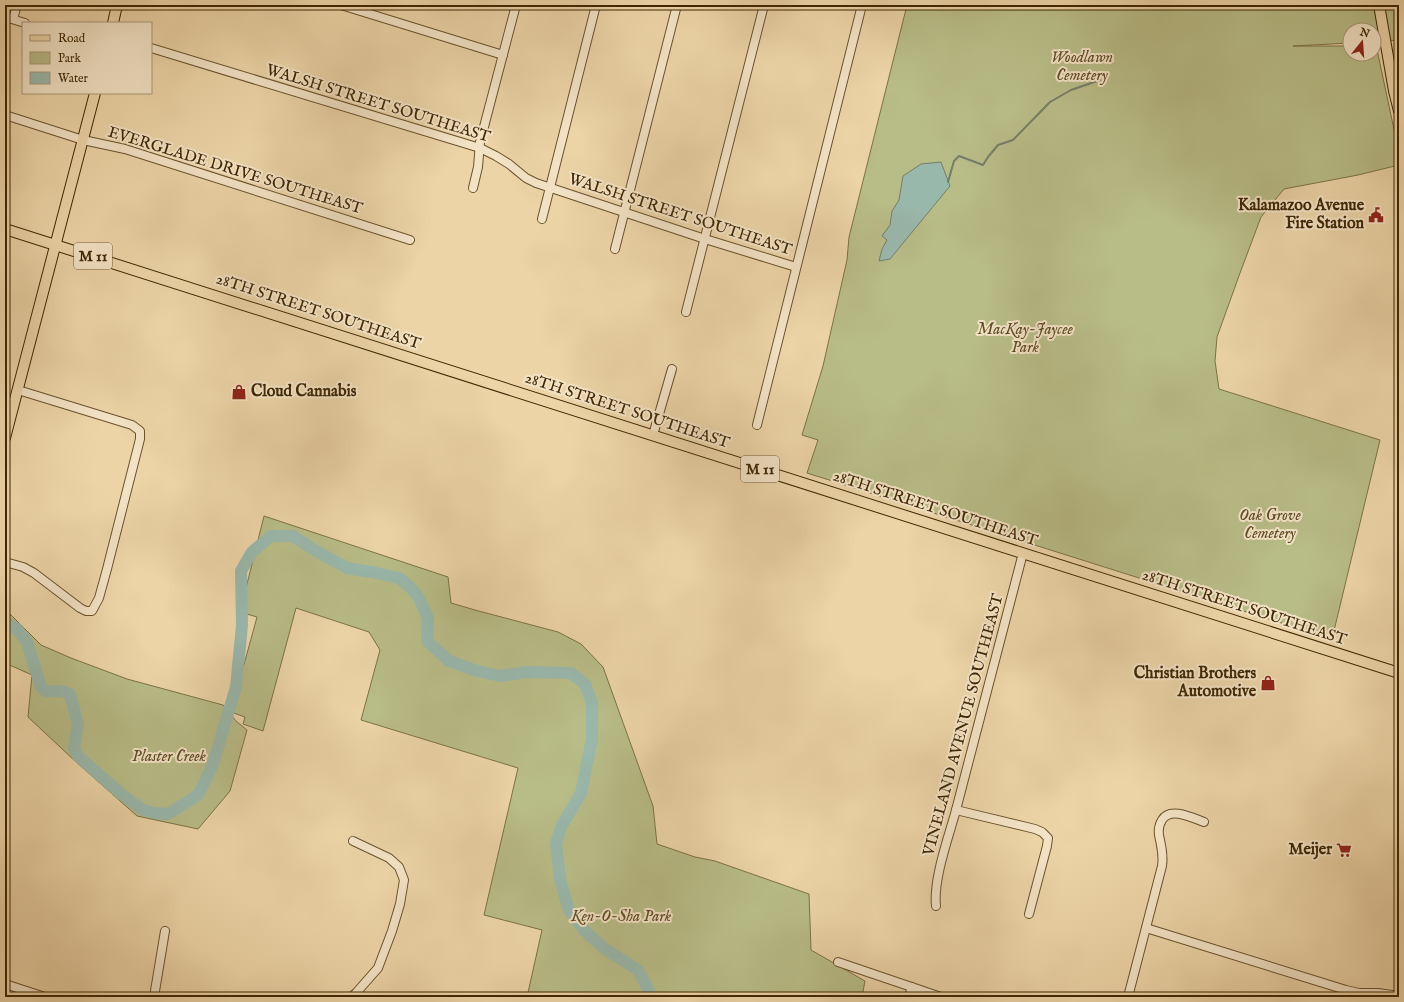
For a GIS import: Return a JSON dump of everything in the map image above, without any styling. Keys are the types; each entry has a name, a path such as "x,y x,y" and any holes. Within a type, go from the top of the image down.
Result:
{"main road":[{"path":"113,22 118,5"},
{"path":"1379,5 1394,91 1399,111"},
{"path":"5,438 95,94"},
{"name":"28TH STREET SOUTHEAST","path":"5,229 1399,673"}],"street":[{"path":"13,19 17,5"},
{"path":"341,5 503,55"},
{"path":"473,188 478,167 480,142 516,5"},
{"path":"542,219 596,5"},
{"path":"615,249 677,5"},
{"path":"686,312 764,5"},
{"path":"757,425 862,5"},
{"path":"5,17 22,22"},
{"name":"WALSH STREET SOUTHEAST","path":"152,48 480,148 509,164 526,178 550,188 796,267"},
{"name":"EVERGLADE DRIVE SOUTHEAST","path":"5,115 83,140 125,149 410,240"},
{"path":"653,435 672,369"},
{"path":"5,562 22,567 34,574 80,608 86,611 92,611 99,598 140,439 140,431 132,425 18,390"},
{"name":"VINELAND AVENUE SOUTHEAST","path":"936,906 935,894 945,848 1023,553"},
{"path":"956,810 1035,829 1042,832 1048,838 1029,914"},
{"path":"1128,997 1164,856 1159,834 1159,825 1163,817 1177,813 1204,822"},
{"path":"351,997 356,994 378,968 392,931 400,904 404,880 399,867 389,858 353,841"},
{"path":"1146,928 1346,990 1359,993 1378,993 1399,996"},
{"path":"154,997 164,931"},
{"path":"838,962 941,997"},
{"path":"5,984 45,997"},
{"path":"909,997 912,987"}],"green space":[{"name":"MacKay-Jaycee Park","path":"907,5 1399,5 1399,41 1382,41 1382,22 1342,22 1342,43 1293,46 1342,46 1342,62 1380,62 1399,153 1399,165 1358,175 1284,189 1261,217 1217,337 1215,361 1219,389 1380,440 1332,639 807,473 818,440 802,435 823,366 847,260 849,237"},
{"name":"Ken-O-Sha Park","path":"264,516 448,577 451,603 558,632 581,644 603,667 653,806 657,844 695,857 715,861 809,894 811,950 865,981 862,997 527,997 542,930 484,915 518,768 361,720 380,650 369,632 296,608 263,731 243,724 245,717 231,712 257,617 240,612"},
{"name":"Plaster Creek","path":"5,612 11,615 41,645 127,679 223,705 236,721 247,730 230,791 198,829 137,816 28,717 32,675 5,663"}],"water":[{"path":"941,162 950,186 890,259 879,261 882,249 887,240 882,236 890,225 892,211 899,200 903,176 921,164"}],"waterway":[{"path":"948,182 954,161 959,156 983,165 998,145 1013,140 1050,102 1071,90 1100,80"},
{"name":"Plaster Creek","path":"5,622 17,629 27,642 41,687 46,691 61,691 70,694 78,725 74,748 78,756 121,794 143,810 155,813 168,814 198,795 212,767 236,687 242,625 241,571 252,552 271,536 293,536 347,568 399,578 410,587 419,598 428,618 427,641 449,661 477,671 500,676 527,672 571,673 585,684 592,703 592,739 581,793 561,827 556,844 560,879 569,910 586,932 605,949 638,970 652,997"}],"place":[{"name":"Kalamazoo Avenue Fire Station","path":"1376,215"},
{"name":"Cloud Cannabis","path":"239,392"},
{"name":"Christian Brothers Automotive","path":"1268,683"},
{"name":"Meijer","path":"1344,850"}],"park label":[{"name":"Woodlawn Cemetery","path":"1082,67"},
{"name":"Oak Grove Cemetery","path":"1270,525"}]}
